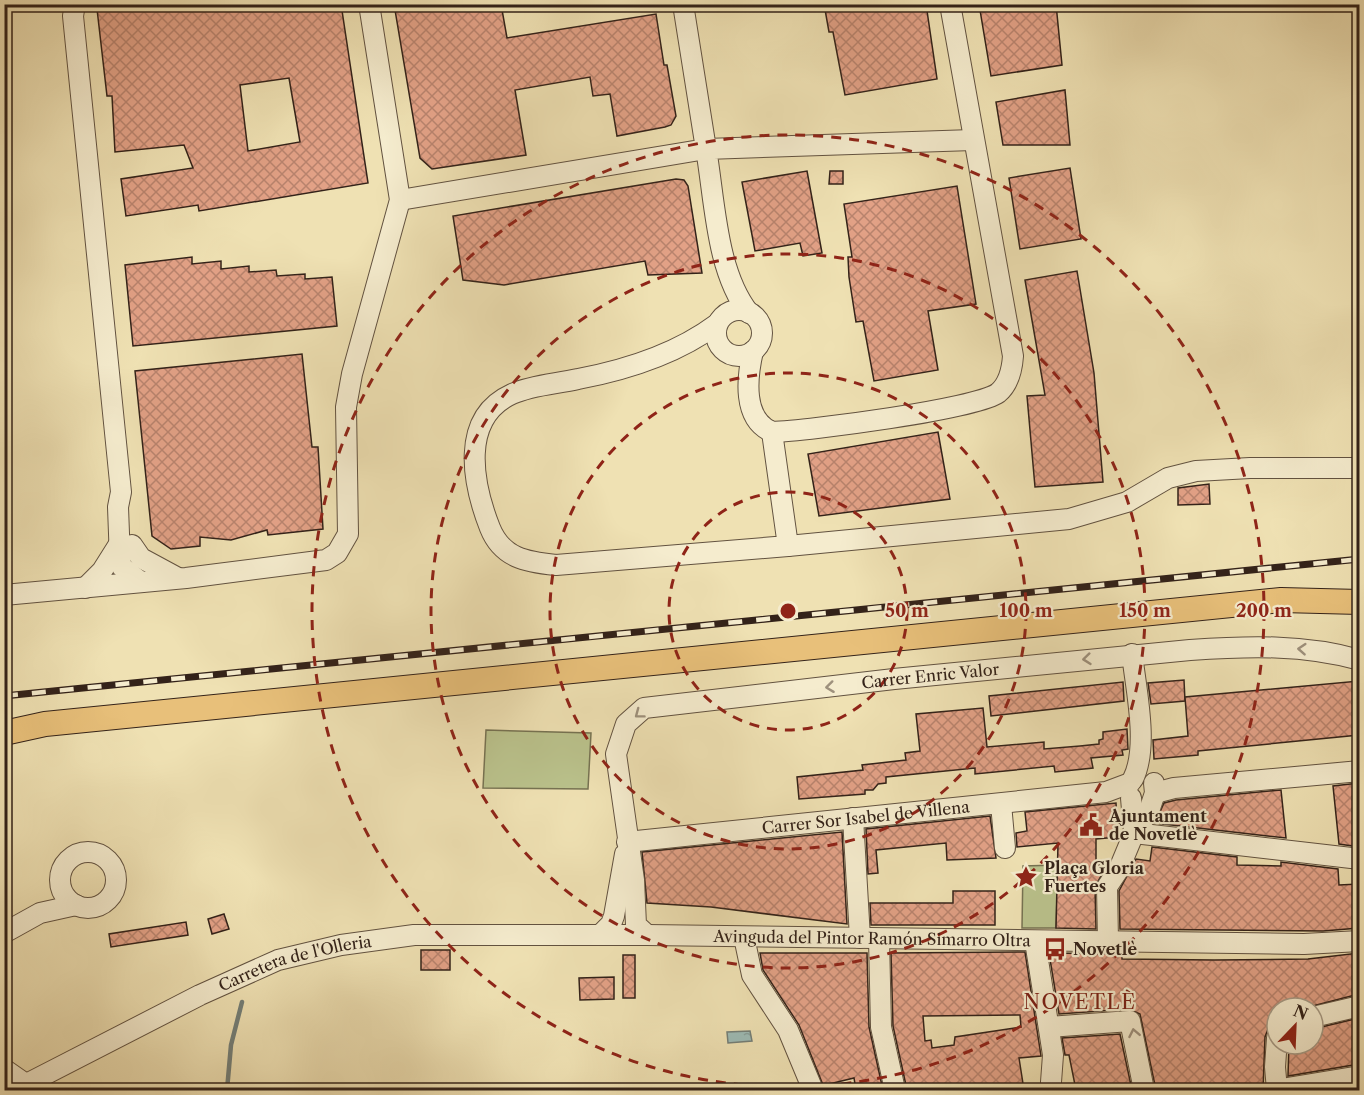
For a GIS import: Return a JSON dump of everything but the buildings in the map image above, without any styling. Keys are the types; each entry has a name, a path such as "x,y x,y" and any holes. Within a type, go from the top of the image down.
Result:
{"main road":[{"path":"4,733 45,724 1281,600 1308,598 1359,602"}],"street":[{"path":"75,4 73,16 121,492 128,506 125,544 132,565 127,580"},
{"path":"4,595 86,588 127,580 178,578 326,560 343,545 348,534 346,407 352,374 400,200 369,4"},
{"path":"683,4 726,270 739,300 760,324 762,332 758,345 753,351 748,393"},
{"path":"726,270 716,336 748,393 754,415 765,429 772,432 910,414 989,398 1003,388 1012,369 1013,356 950,4"},
{"path":"400,200 706,149 973,140"},
{"path":"749,313 731,311 699,337 667,351 601,374 528,388 510,394 496,405 484,420 476,437 474,456 480,496 494,537 511,556 524,561 556,565 1069,519 1127,502 1168,478 1196,471 1250,468 1359,468"},
{"path":"667,351 725,352 736,356 753,351"},
{"path":"772,432 788,546"},
{"path":"125,544 141,558 178,578"},
{"path":"86,588 125,544"},
{"name":"Carrer Enric Valor","path":"647,935 636,925 634,880 616,754 626,724 644,708 1132,654 1272,647 1315,650 1359,660"},
{"path":"1108,941 1107,887 1119,869 1134,833 1146,754 1141,746 1132,654"},
{"path":"1142,788 1162,786 1174,788 1359,771"},
{"name":"Carrer Sor Isabel de Villena","path":"627,842 766,830 853,818 1142,788"},
{"path":"1001,804 1005,848"},
{"path":"853,818 881,1028 895,1090"},
{"path":"1134,833 1359,859"},
{"name":"Carrer Enric Valor","path":"600,935 611,924 614,916 627,842"},
{"path":"4,933 40,913 76,905 96,907 112,896 116,879 110,862 102,855 81,853 65,864 60,882 40,913"},
{"path":"60,882 68,900 76,905"},
{"name":"Avinguda del Pintor Ramón Simarro Oltra","path":"600,935 870,938 1008,933 1035,941 1304,944 1359,940"},
{"name":"Carretera de l'Olleria","path":"21,1088 243,974 311,951 414,935 600,935"},
{"path":"744,937 752,975 788,1030 813,1090"},
{"path":"1035,941 1053,1055 1050,1088"},
{"path":"1325,1014 1359,1006"},
{"path":"1048,1028 1130,1022 1144,1090"},
{"path":"1276,1056 1277,1090 1359,1076"},
{"path":"4,1069 21,1088"}],"green space":[{"path":"486,730 591,733 588,789 483,788"},
{"path":"1058,865 1056,928 1022,928 1023,866"}],"water":[{"path":"750,1031 752,1041 728,1043 727,1032"}],"waterway":[{"path":"227,1090 231,1045 242,1002"}],"railway":[{"path":"4,696 1360,559"}],"place":[{"name":"Ajuntament de Novetlè","path":"1091,825"},
{"name":"Plaça Gloria Fuertes","path":"1026,877"},
{"name":"Novetlè","path":"1055,949"}],"district":[{"name":"NOVETLÈ","path":"1080,1002"}]}
